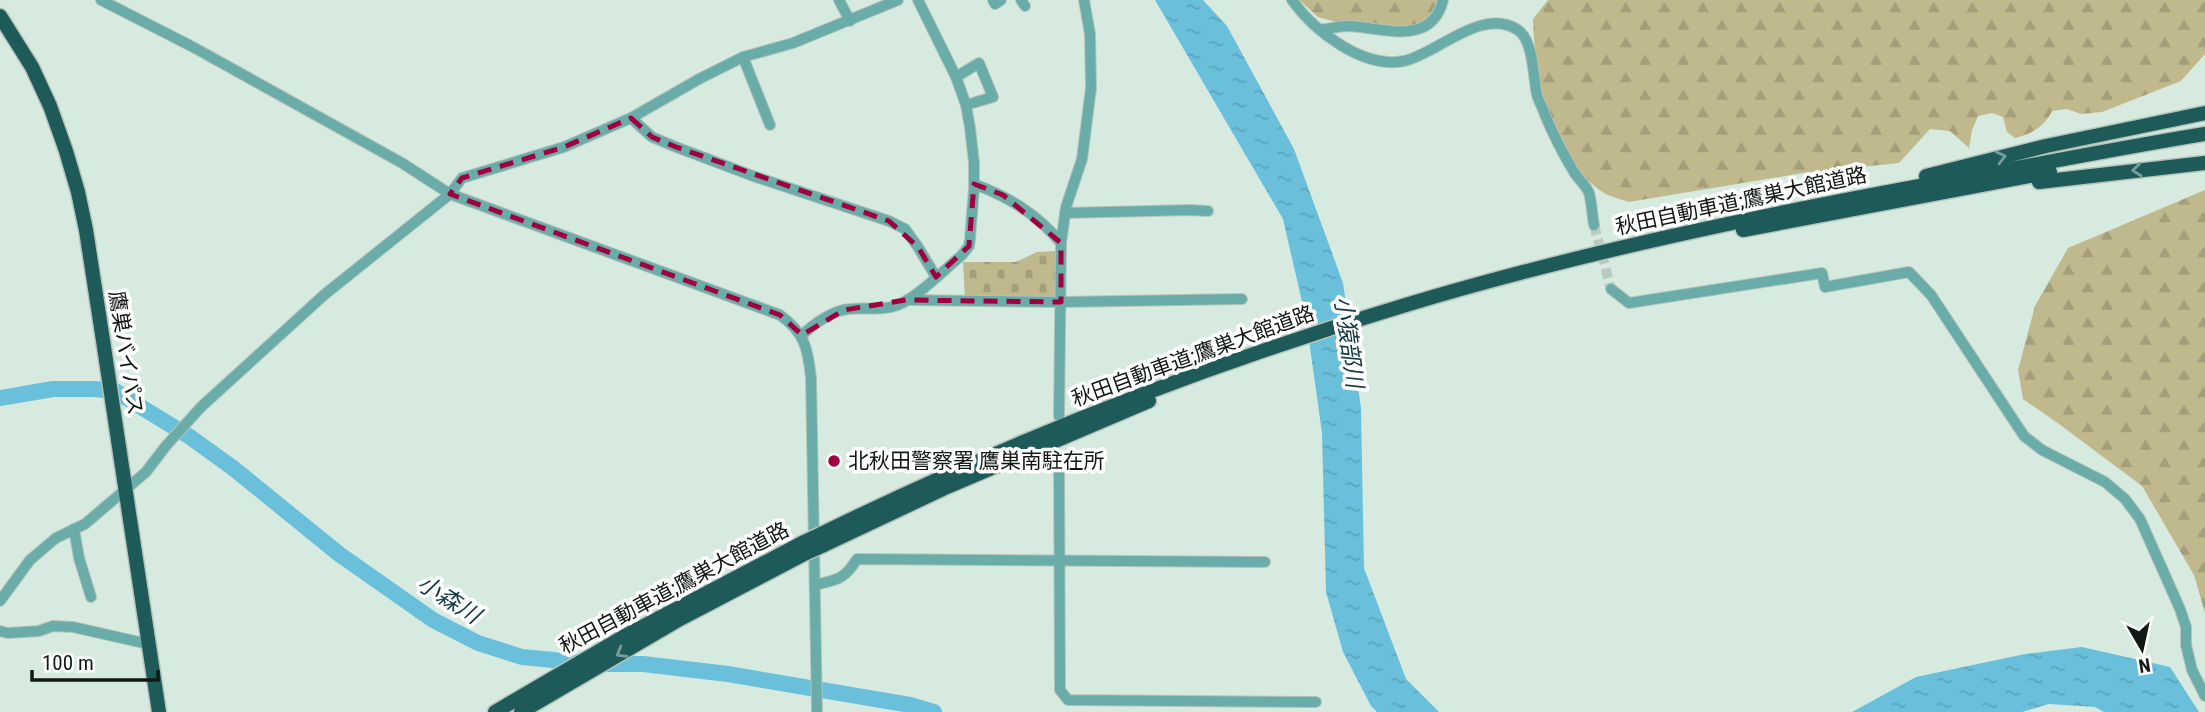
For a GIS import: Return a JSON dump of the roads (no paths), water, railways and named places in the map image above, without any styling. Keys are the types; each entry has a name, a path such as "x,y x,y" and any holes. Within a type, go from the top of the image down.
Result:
{"highway":[{"name":"鷹巣バイパス","path":"0,16 32,67 50,106 66,151 86,230 159,712"},
{"path":"1816,205 2046,146 2205,113"},
{"name":"秋田自動車道;鷹巣大館道路","path":"492,711 571,666 822,539 896,510 1239,362 1577,258 1816,205 2205,134"},
{"name":"秋田自動車道;鷹巣大館道路","path":"1411,307 1778,223 2205,144"},
{"path":"1778,223 2064,178 2205,163"},
{"name":"秋田自動車道;鷹巣大館道路","path":"524,712 675,615"}],"street":[{"path":"101,0 193,47 402,163 450,194 780,315 791,323 802,335 809,361 813,411 817,712"},
{"path":"839,0 850,21"},
{"path":"0,601 30,560 56,538 85,524 146,472 201,407 324,295 450,194 462,178 564,146 631,118 699,79 743,58 793,43 898,0"},
{"path":"802,335 821,319 844,310 896,306 936,277 969,246 974,163 966,105 956,77 919,0"},
{"path":"993,0 995,4 1001,0"},
{"path":"1059,416 1061,243 1065,213 1082,159 1091,89 1090,34 1084,0"},
{"path":"1292,0 1299,10 1341,47 1384,60 1403,61 1469,29 1489,24 1518,30 1528,45 1537,95 1553,135 1575,175 1588,191 1594,225"},
{"path":"1320,30 1346,26 1396,32 1418,29 1438,16 1443,0"},
{"path":"743,58 770,125"},
{"path":"956,77 979,63 993,96 966,105"},
{"path":"631,118 652,137 676,147 753,176 889,221 905,229 936,277"},
{"path":"974,184 1003,195 1022,207 1046,226 1061,243"},
{"path":"1065,213 1190,210 1208,212"},
{"path":"1611,289 1629,303 1822,273 1825,286 1909,272 1931,295 2024,436 2042,450 2105,482 2125,499 2140,519 2180,609 2186,627 2186,645 2192,670 2205,696"},
{"path":"906,300 1061,302 1242,299"},
{"path":"1059,456 1060,690 1068,700 1316,702"},
{"path":"74,529 79,558 91,597"},
{"path":"815,585 839,580 857,559 1265,562"},
{"path":"0,631 8,633 39,631 54,626 72,627 148,644"}],"water":[{"name":"小猿部川","path":"1155,0 1203,0 1227,26 1294,149 1343,283 1361,408 1364,568 1406,679 1439,712 1377,712 1371,706 1343,652 1326,592 1322,433 1306,319 1283,219"},
{"path":"2082,647 2170,667 2199,712 2104,712 2095,707 2049,704 2022,712 1852,712 1916,677 2025,654"}],"waterway":[{"name":"小森川","path":"0,398 53,389 115,391 190,437 233,468 339,554 433,620 478,643 522,657 593,664 643,664 728,674 910,705 934,712"}],"tunnel":[{"path":"1594,225 1611,289"}],"place":[{"name":"北秋田警察署 鷹巣南駐在所","path":"834,461"}]}
